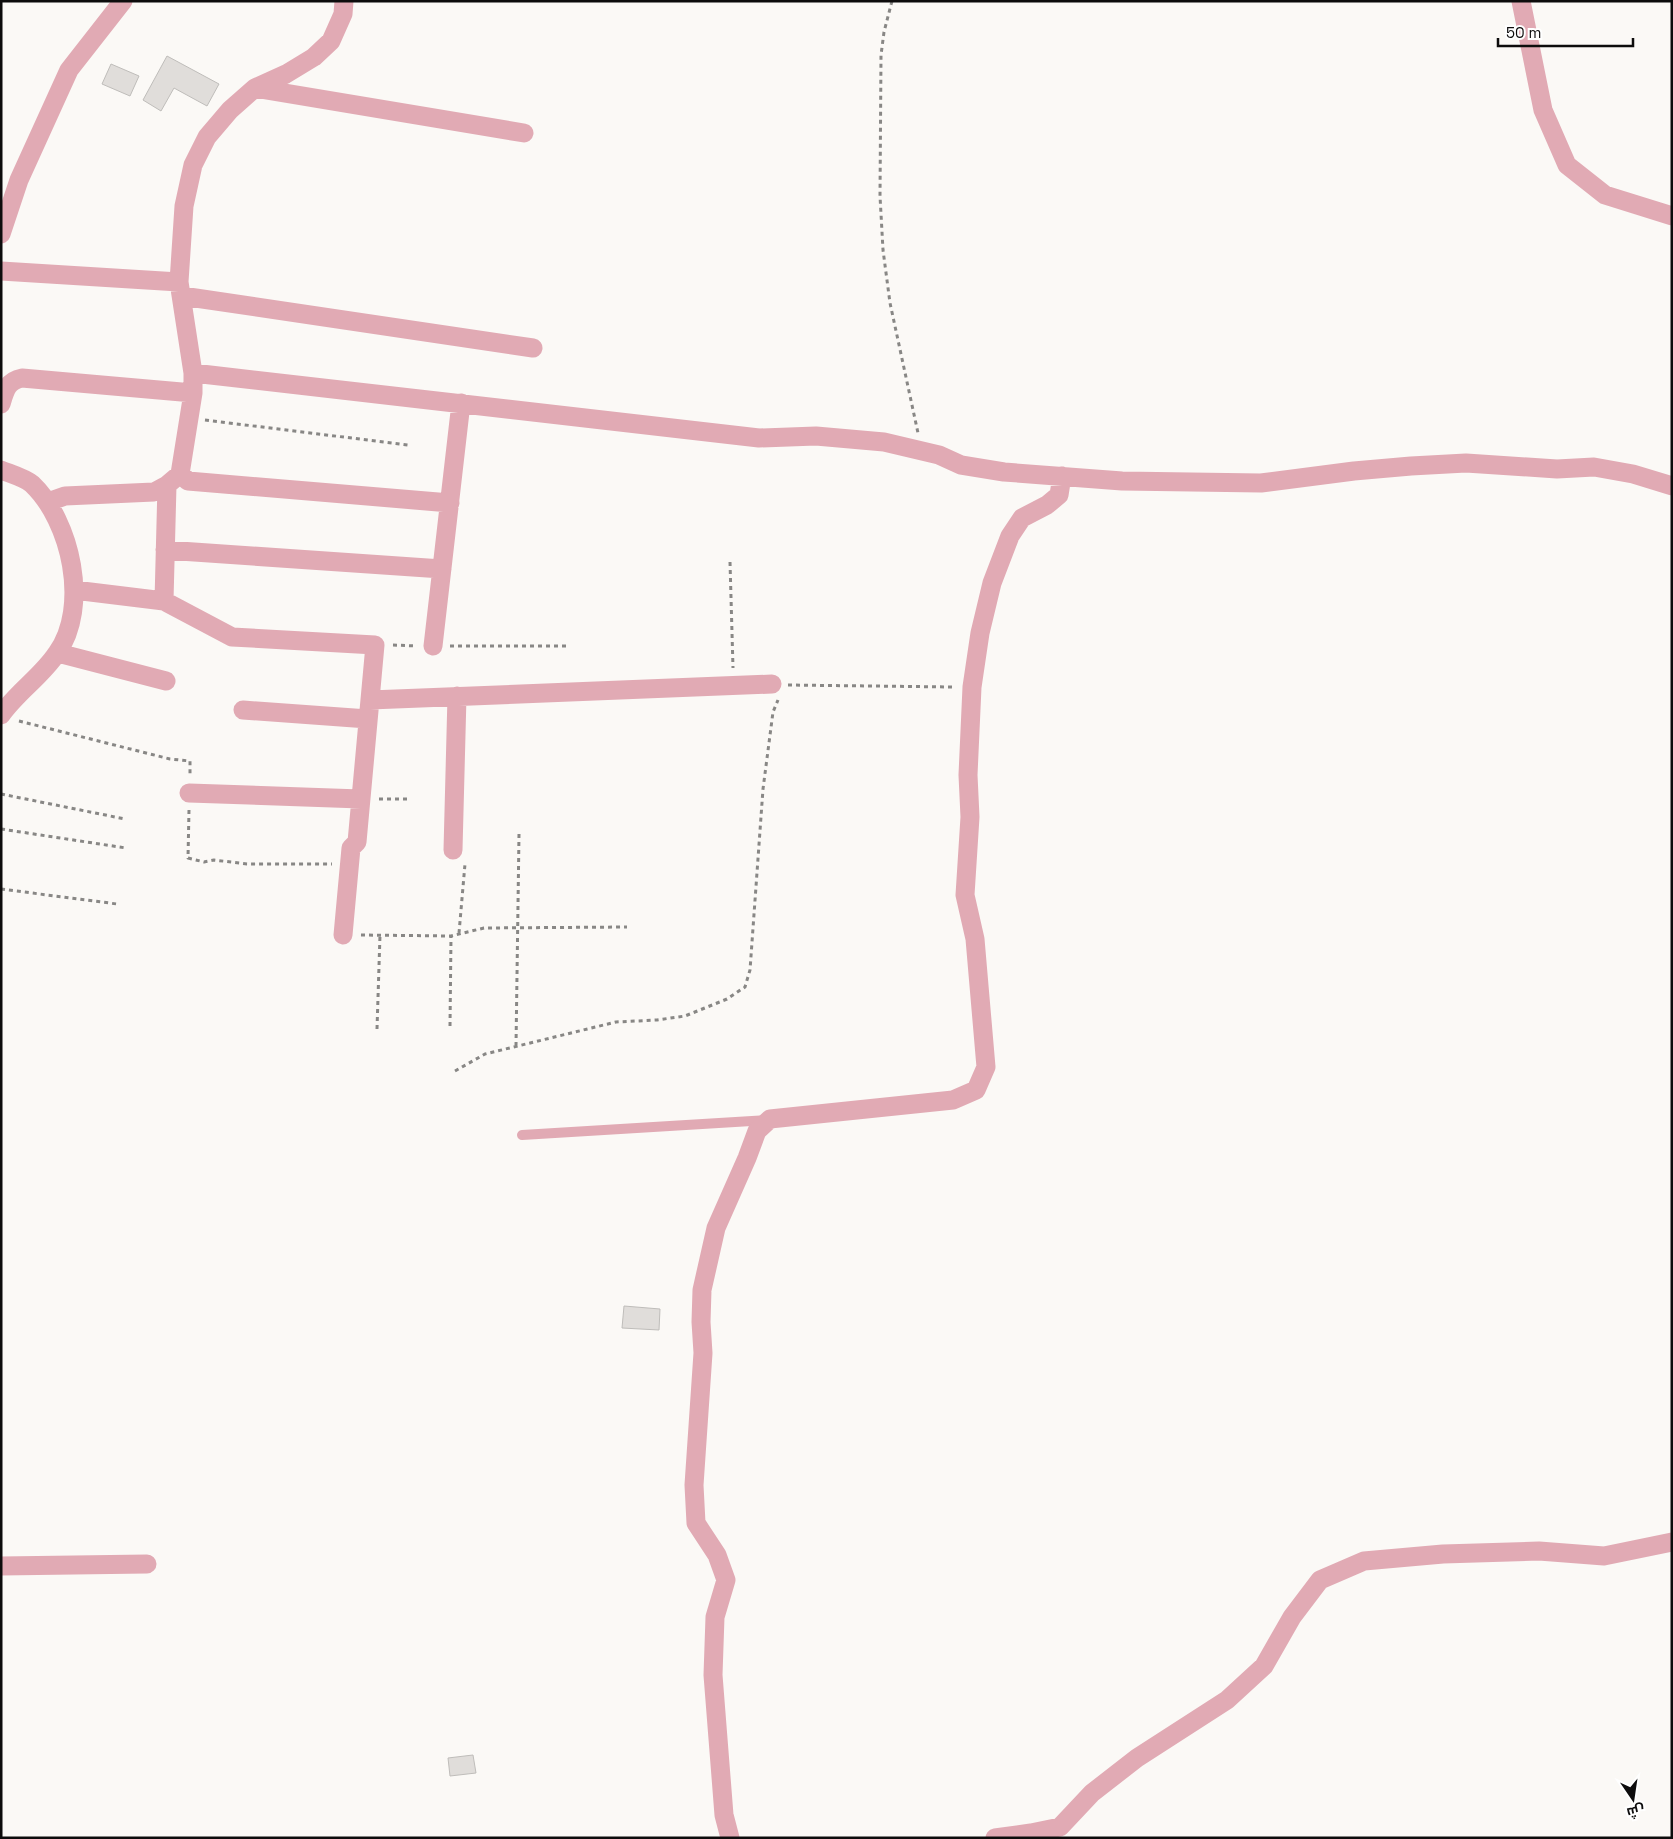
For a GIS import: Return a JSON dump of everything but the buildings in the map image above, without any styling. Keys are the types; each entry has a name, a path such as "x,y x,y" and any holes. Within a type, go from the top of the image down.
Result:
{"street":[{"path":"1,234 19,180 69,70 123,1"},
{"path":"164,601 165,550 174,480 190,418 192,393 193,373 180,289 184,206 193,164 207,137 230,110 255,88 286,74 314,57 332,40 343,14 344,1"},
{"path":"1521,1 1543,110 1567,166 1605,195 1672,216"},
{"path":"255,88 524,133"},
{"path":"1,271 180,289 533,348"},
{"path":"193,373 759,438 816,436 884,442 939,454 961,465 1004,472 1122,481 1261,483 1364,470 1466,463 1557,469 1594,467 1633,474 1672,486"},
{"path":"1,404 8,385 14,380 22,378 192,393"},
{"path":"432,646 461,403"},
{"path":"1,470 30,482 48,502 62,530 72,570 75,605 67,635 58,653 6,717"},
{"path":"730,1838 724,1815 713,1675 715,1617 726,1580 717,1555 696,1523 694,1485 703,1353 701,1322 702,1290 716,1228 747,1158 756,1131 770,1120 952,1100 976,1090 986,1066 975,939 965,895 970,817 968,775 972,687 980,633 992,583 1010,536 1022,518 1047,505 1059,494 1062,476"},
{"path":"48,502 64,496 154,492 174,480 450,503"},
{"path":"165,550 442,569"},
{"path":"74,590 164,601 232,637 375,645 357,842 351,848 344,935"},
{"path":"58,653 166,681"},
{"path":"370,700 734,686 782,688"},
{"path":"454,850 457,696"},
{"path":"243,710 368,720"},
{"path":"189,793 361,799"},
{"path":"995,1838 1031,1833 1060,1826 1092,1793 1137,1758 1227,1700 1264,1666 1292,1617 1320,1580 1364,1561 1443,1554 1539,1551 1604,1556 1672,1542"},
{"path":"1,1566 147,1564"}],"lane":[{"path":"522,1135 770,1120"}],"path":[{"path":"892,1 884,32 881,71 880,196 882,250 890,304 922,451"},
{"path":"190,418 408,445"},
{"path":"730,562 734,686"},
{"path":"375,645 567,646"},
{"path":"455,1071 485,1054 616,1022 657,1020 685,1016 727,999 745,987 750,970 763,789 773,712 782,688 972,687"},
{"path":"6,717 170,760 190,761 188,858 204,862 214,860 247,864 350,864"},
{"path":"1,794 125,819"},
{"path":"361,799 410,799"},
{"path":"1,829 126,848"},
{"path":"516,1046 519,834"},
{"path":"454,850 465,865 459,933"},
{"path":"1,889 117,904"},
{"path":"344,935 451,936 484,928 627,928"},
{"path":"377,1029 380,935"},
{"path":"450,1026 451,936"}]}
